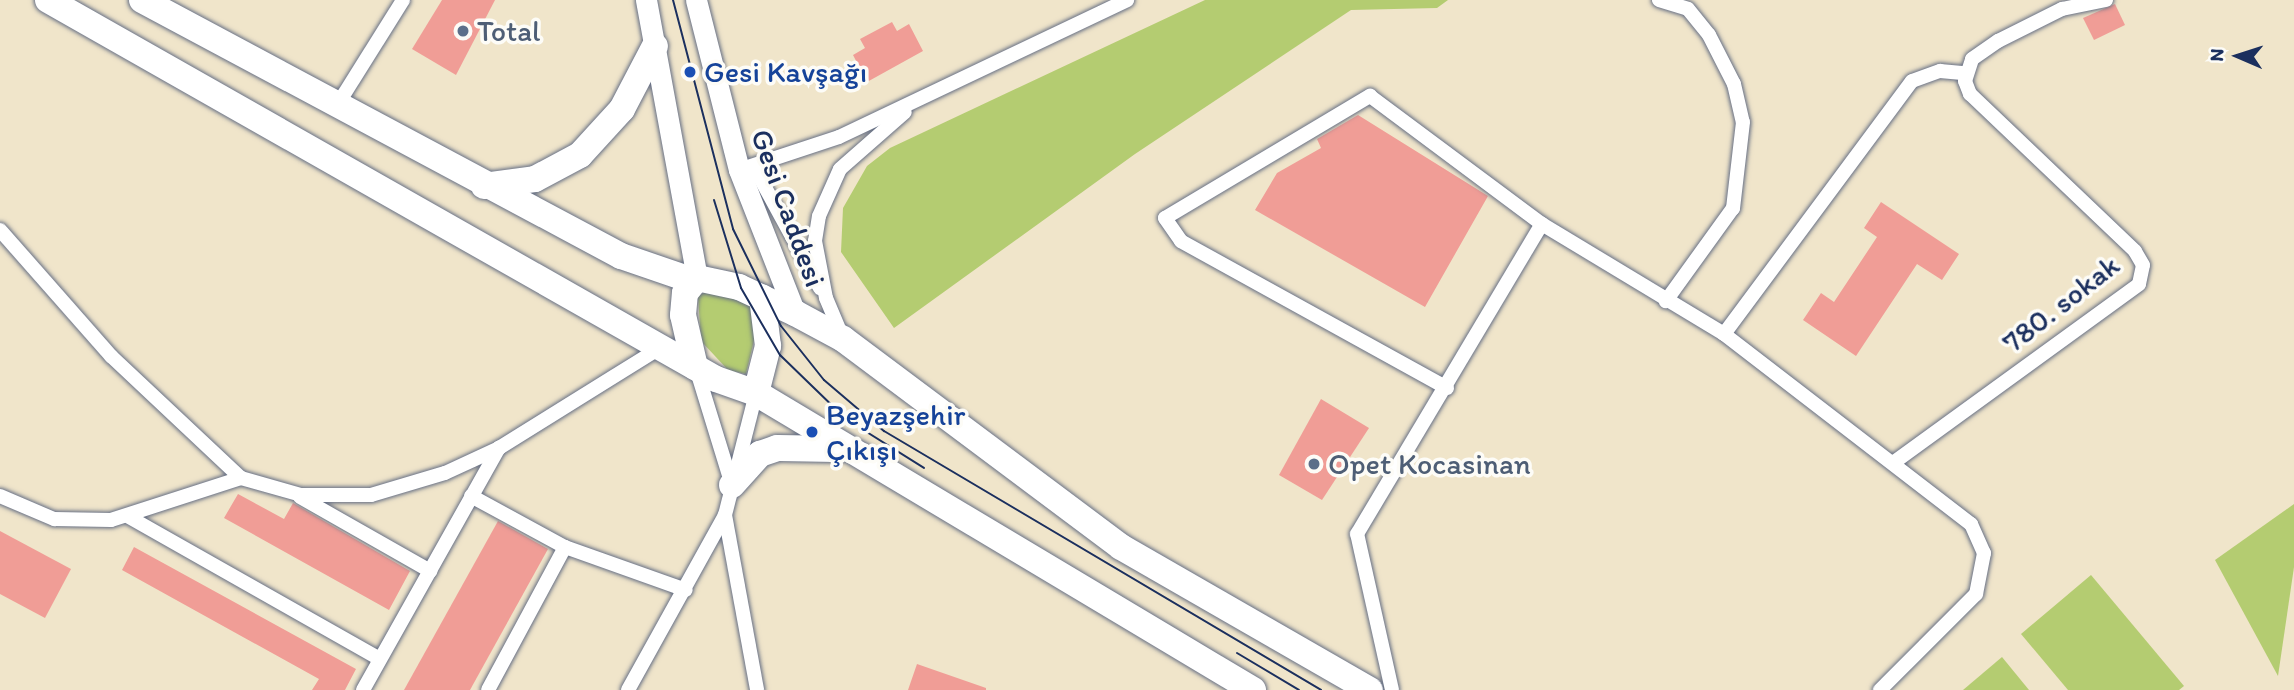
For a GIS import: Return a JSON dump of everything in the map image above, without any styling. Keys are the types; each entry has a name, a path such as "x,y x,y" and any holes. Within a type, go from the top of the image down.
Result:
{"highway":[{"path":"47,0 695,367 756,393 841,449 1253,690"},
{"path":"142,0 335,107 621,256 762,298 843,339 1121,547 1370,690"},
{"path":"484,186 535,179 580,155 622,109 655,46"},
{"path":"689,278 683,315 695,367"},
{"path":"756,393 768,346 762,298"},
{"path":"732,485 760,454 777,448 841,449"}],"main road":[{"path":"646,0 689,278"},
{"name":"Gesi Caddesi","path":"695,0 795,313"}],"street":[{"path":"335,107 403,0"},
{"path":"843,339 825,298 747,168 839,137 1127,0"},
{"path":"1659,0 1683,2 1709,35 1731,75 1743,113 1743,148 1733,208 1666,301"},
{"path":"1724,334 1912,81 1940,71 1965,74 1979,53 2018,30 2062,9 2106,0"},
{"name":"780. sokak","path":"1893,463 2142,278 2135,251 1970,94 1965,74"},
{"path":"825,298 815,242 833,180 858,149 926,96"},
{"path":"1447,388 1181,241 1165,218 1370,96 1542,223 1724,334 1971,524 1984,564 1976,594 1881,690"},
{"path":"1392,690 1357,534 1447,388 1542,223"},
{"path":"0,230 111,356 241,478 294,494 346,498 394,490 499,448 661,347"},
{"path":"695,367 732,485"},
{"path":"628,690 686,590 725,515 756,393"},
{"path":"363,690 499,448"},
{"path":"0,496 54,519 130,517 241,478"},
{"path":"294,494 430,571"},
{"path":"471,496 565,547 686,590"},
{"path":"725,515 757,690"},
{"path":"130,517 380,659"},
{"path":"488,690 565,547"}],"green space":[{"path":"1205,0 1448,0 1437,8 1351,10 1135,154 894,328 841,252 843,208 867,166 890,148"},
{"path":"712,289 761,311 746,374 728,370 701,341 698,296"},
{"path":"2294,504 2294,567 2278,676 2215,560"},
{"path":"2091,575 2184,686 2179,690 2068,690 2021,634"},
{"path":"2002,657 2029,690 1963,690"}],"building":[{"path":"442,0 495,0 456,75 412,49"},
{"path":"2115,4 2125,25 2094,40 2083,18"},
{"path":"892,22 897,31 909,24 923,51 867,82 853,55 865,48 860,39"},
{"path":"1358,115 1488,196 1425,307 1255,210 1277,173 1321,148 1317,139"},
{"path":"1881,202 1959,254 1942,280 1917,264 1856,356 1803,320 1821,293 1834,302 1877,237 1864,228"},
{"path":"1321,399 1369,428 1322,500 1279,475"},
{"path":"238,494 284,519 293,503 410,571 389,610 224,518"},
{"path":"498,521 548,549 470,690 404,690"},
{"path":"0,531 71,569 45,618 0,594"},
{"path":"134,547 356,669 345,690 312,690 319,679 122,570"},
{"path":"917,664 986,688 986,690 908,690"}],"tram line":[{"path":"673,0 733,229 781,326 824,380 884,431 1321,690"},
{"path":"714,200 741,288 780,355 846,419 924,468"},
{"path":"1237,653 1299,690"}],"place":[{"name":"Total","path":"463,31"},
{"name":"Gesi Kavşağı","path":"690,72"},
{"name":"Beyazşehir Çıkışı","path":"812,432"},
{"name":"Opet Kocasinan","path":"1314,464"}]}
